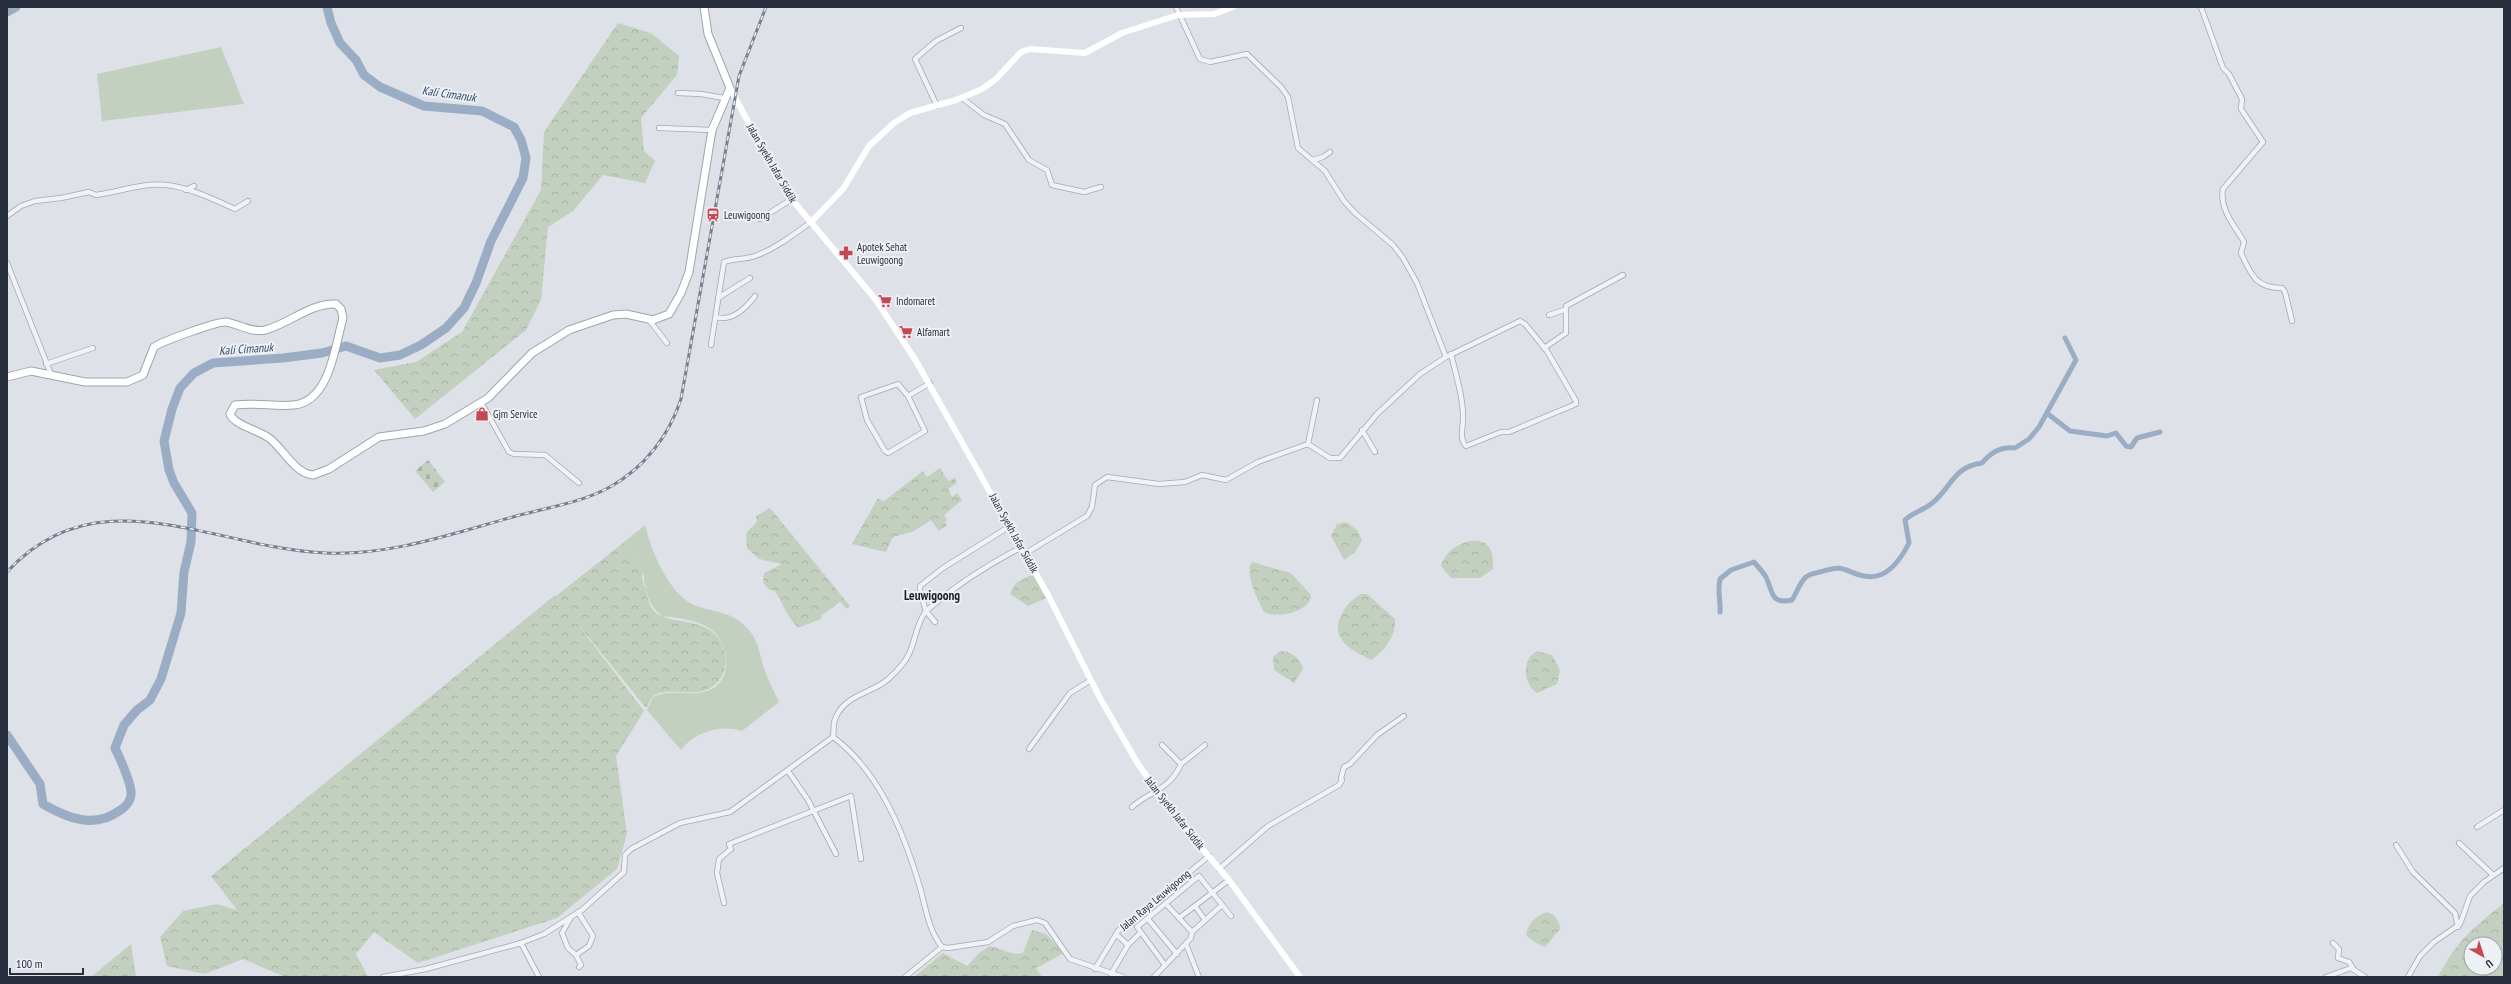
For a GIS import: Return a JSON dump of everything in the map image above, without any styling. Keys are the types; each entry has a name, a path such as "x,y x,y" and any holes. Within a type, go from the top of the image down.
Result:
{"main road":[{"path":"7,377 31,371 85,382 131,382 144,375 154,347 170,339 221,322 264,330 292,320 312,308 330,304 338,305 342,314 336,341 326,376 316,395 305,402 283,406 235,405 231,409 232,418 237,423 249,427 267,437 298,468 312,475 329,469 379,436 436,428 481,402 503,384 532,353 569,330 613,315 626,314 649,320 659,319 669,314 685,284 696,234 712,130 724,98 730,88 708,34 704,7"},
{"path":"811,222 843,189 869,146 876,139 905,116 962,98 990,84 1024,50 1085,53 1122,33 1178,16 1214,14 1233,7"},
{"name":"Jalan Syekh Jafar Siddik","path":"730,88 767,158 792,199 890,319 930,384 1026,553 1127,747 1157,792 1229,880 1300,977"}],"street":[{"path":"1176,7 1178,16 1200,59 1210,62 1247,54 1281,87 1290,102 1298,148 1325,171 1352,209 1366,224 1393,245 1403,258 1417,283 1446,357"},
{"path":"2201,7 2222,68 2229,74 2242,99 2241,109 2263,142 2223,189 2222,197 2228,220 2236,228 2244,242 2241,253 2257,281 2269,288 2281,288 2284,292 2292,322"},
{"path":"937,106 915,59 932,44 961,28"},
{"path":"678,93 701,94 724,98"},
{"path":"962,98 984,115 1008,127 1029,160 1047,170 1052,185 1084,192 1101,186"},
{"path":"660,128 712,130"},
{"path":"1313,160 1323,157 1330,152"},
{"path":"7,216 21,206 35,201 61,198 89,192 96,195 167,185 199,193 235,209 248,201"},
{"path":"186,190 194,186"},
{"path":"760,219 792,199"},
{"path":"711,345 724,262 754,256 764,252 789,238 811,222"},
{"path":"7,263 51,374"},
{"path":"1549,315 1564,310 1568,304 1590,295 1623,275"},
{"path":"718,298 750,278"},
{"path":"716,317 724,319 731,317 745,308 755,296"},
{"path":"1544,348 1566,333 1564,310"},
{"path":"649,320 667,343"},
{"path":"1308,444 1324,455 1338,459 1346,454 1362,430 1420,374 1451,354 1520,321 1525,324 1535,339 1544,348 1576,401 1576,404 1469,446 1464,443 1462,437 1463,422 1457,380 1451,354"},
{"path":"46,364 93,348"},
{"path":"898,384 908,396 925,431 888,453 885,451 867,420 860,398 898,384"},
{"path":"908,396 930,384"},
{"path":"1308,444 1317,400"},
{"path":"481,402 509,452 514,454 545,455 579,483"},
{"path":"1362,430 1375,452"},
{"path":"1026,553 1087,516 1092,507 1095,485 1108,476 1159,484 1185,482 1202,474 1226,480 1258,462 1308,444"},
{"path":"935,622 926,611 920,592 921,584 943,568 1010,526"},
{"path":"383,977 426,969 522,943 555,929 578,912 624,872 625,855 631,849 680,824 730,812 788,771 832,737 835,720 848,702 860,693 879,685 908,657 916,628 926,611 963,580 1022,547"},
{"path":"1028,749 1070,694 1091,680"},
{"path":"1219,869 1270,825 1338,785 1342,780 1340,778 1344,767 1350,764 1377,735 1404,716"},
{"path":"832,737 855,755 893,815 914,870 933,930 942,947"},
{"path":"1162,745 1181,764"},
{"path":"1132,807 1140,800 1157,792 1172,780 1181,764 1205,745"},
{"path":"788,771 814,811 836,854"},
{"path":"724,903 717,873 719,860 731,849 729,844 851,796 861,859"},
{"path":"2477,827 2504,810"},
{"path":"2459,844 2493,875"},
{"path":"2396,845 2413,872 2455,913 2458,926"},
{"name":"Jalan Raya Leuwigoong","path":"1095,969 1116,934 1209,856"},
{"path":"2408,977 2420,956 2434,942 2458,926 2470,896 2493,875 2504,868"},
{"path":"1165,965 1140,933 1137,926 1148,919 1200,875 1231,916"},
{"path":"1179,918 1212,891 1229,880"},
{"path":"1166,904 1192,932"},
{"path":"1154,977 1186,944 1191,938 1192,932 1222,905"},
{"path":"1195,906 1205,920"},
{"path":"576,955 589,946 593,936 578,912"},
{"path":"571,917 562,933 568,948 576,955 580,965 579,967"},
{"path":"1148,919 1177,954"},
{"path":"905,977 942,947 948,948 988,942 1013,926 1037,920 1045,923 1068,957 1095,969 1123,977"},
{"path":"1111,974 1128,945 1140,933"},
{"path":"1116,934 1128,945"},
{"path":"522,943 539,977"},
{"path":"2333,943 2339,949 2338,958 2349,962 2353,968 2365,977"},
{"path":"1186,944 1199,977"},
{"path":"2326,977 2353,968"}],"green space":[{"path":"618,23 651,33 679,56 677,75 641,118 644,151 655,161 645,183 603,175 573,211 548,227 541,300 526,330 415,419 374,370 416,362 462,332 541,190 544,132"},
{"path":"221,47 244,104 102,121 97,74"},
{"path":"428,460 445,482 433,492 415,471"},
{"path":"940,468 948,481 955,478 957,483 948,489 952,497 957,493 962,500 944,515 947,520 945,522 947,525 939,531 931,520 914,531 893,537 886,552 852,544 878,498 884,501 923,471 927,477"},
{"path":"770,508 850,606 847,609 840,602 821,616 821,619 798,628 794,624 775,591 768,589 763,582 764,573 782,564 759,559 747,548 746,533 757,522 756,516"},
{"path":"1346,522 1357,530 1362,540 1356,551 1344,560 1331,536 1337,524"},
{"path":"645,525 662,571 677,592 694,605 723,613 737,619 749,630 757,644 762,663 779,702 742,731 725,728 708,731 693,738 681,750 647,710 653,697 660,694 701,693 716,686 722,679 725,671 725,652 716,634 709,628 693,621 662,616 651,603 647,595 647,587 644,584 644,573 623,543"},
{"path":"1469,541 1481,542 1489,547 1492,556 1493,569 1480,578 1451,578 1441,566 1443,561 1448,553"},
{"path":"623,543 644,573 642,576 643,585 647,588 647,598 654,611 667,618 696,624 708,629 716,635 721,642 726,660 725,669 721,677 716,684 708,689 697,692 659,693 653,696 646,708 573,618 644,711 616,756 627,834 617,869 557,918 418,963 374,932 356,954 368,977 285,977 243,959 205,974 167,966 160,937 183,911 216,904 237,910 211,876 555,595 556,596"},
{"path":"1252,562 1291,573 1311,595 1309,601 1299,610 1284,614 1276,615 1264,612 1255,594 1251,580 1250,567"},
{"path":"1033,574 1046,598 1028,606 1010,594 1016,583"},
{"path":"1362,594 1367,594 1395,619 1392,637 1385,648 1371,660 1355,652 1348,646 1342,640 1338,628 1339,621 1346,607 1351,601"},
{"path":"1280,651 1295,656 1303,669 1294,683 1274,670 1273,657"},
{"path":"1538,651 1552,655 1560,670 1557,684 1537,693 1529,684 1526,671 1529,659"},
{"path":"2504,903 2504,977 2438,977 2452,953 2463,939 2463,976 2503,976 2503,936 2466,936"},
{"path":"1547,912 1555,916 1561,928 1545,947 1536,943 1526,935 1528,927 1533,920"},
{"path":"1032,930 1046,934 1064,953 1036,968 1042,977 914,977 943,953 967,966 979,953 990,946 1014,954 1023,953"},
{"path":"131,944 136,977 91,977"}],"waterway":[{"name":"Kali Cimanuk","path":"7,12 16,7"},
{"name":"Kali Cimanuk","path":"7,735 40,784 43,804 61,814 81,820 100,819 110,816 126,805 131,797 131,791 115,748 124,725 137,710 150,700 161,679 181,613 184,572 191,542 192,513 174,483 169,470 164,441 172,409 180,388 194,373 213,363 283,358 322,353 346,346 380,358 400,355 421,345 446,328 464,308 476,283 491,241 523,178 526,158 521,140 514,127 482,111 424,106 380,87 364,75 356,60 340,43 331,23 327,7"},
{"path":"1720,612 1720,579 1731,570 1754,562 1766,577 1773,596 1776,599 1785,601 1792,600 1807,576 1829,569 1840,568 1864,576 1872,577 1886,572 1902,556 1909,543 1905,520 1938,498 1953,479 1964,469 1972,465 1982,463 1989,456 2001,449 2015,448 2029,439 2039,427 2076,360 2065,338"},
{"path":"2048,414 2070,431 2107,436 2116,433 2126,446 2131,447 2137,438 2160,432"}],"railway":[{"path":"7,572 42,542 80,526 119,521 159,524 201,531 284,549 326,553 375,551 424,542 520,515 566,504 589,497 610,487 622,479 644,461 654,450 670,426 681,399 739,76 766,7"}],"place":[{"name":"Leuwigoong","path":"713,215"},
{"name":"Apotek Sehat Leuwigoong","path":"846,253"},
{"name":"Indomaret","path":"885,301"},
{"name":"Alfamart","path":"906,332"},
{"name":"Gjm Service","path":"482,414"}],"district":[{"name":"Leuwigoong","path":"932,595"}]}
